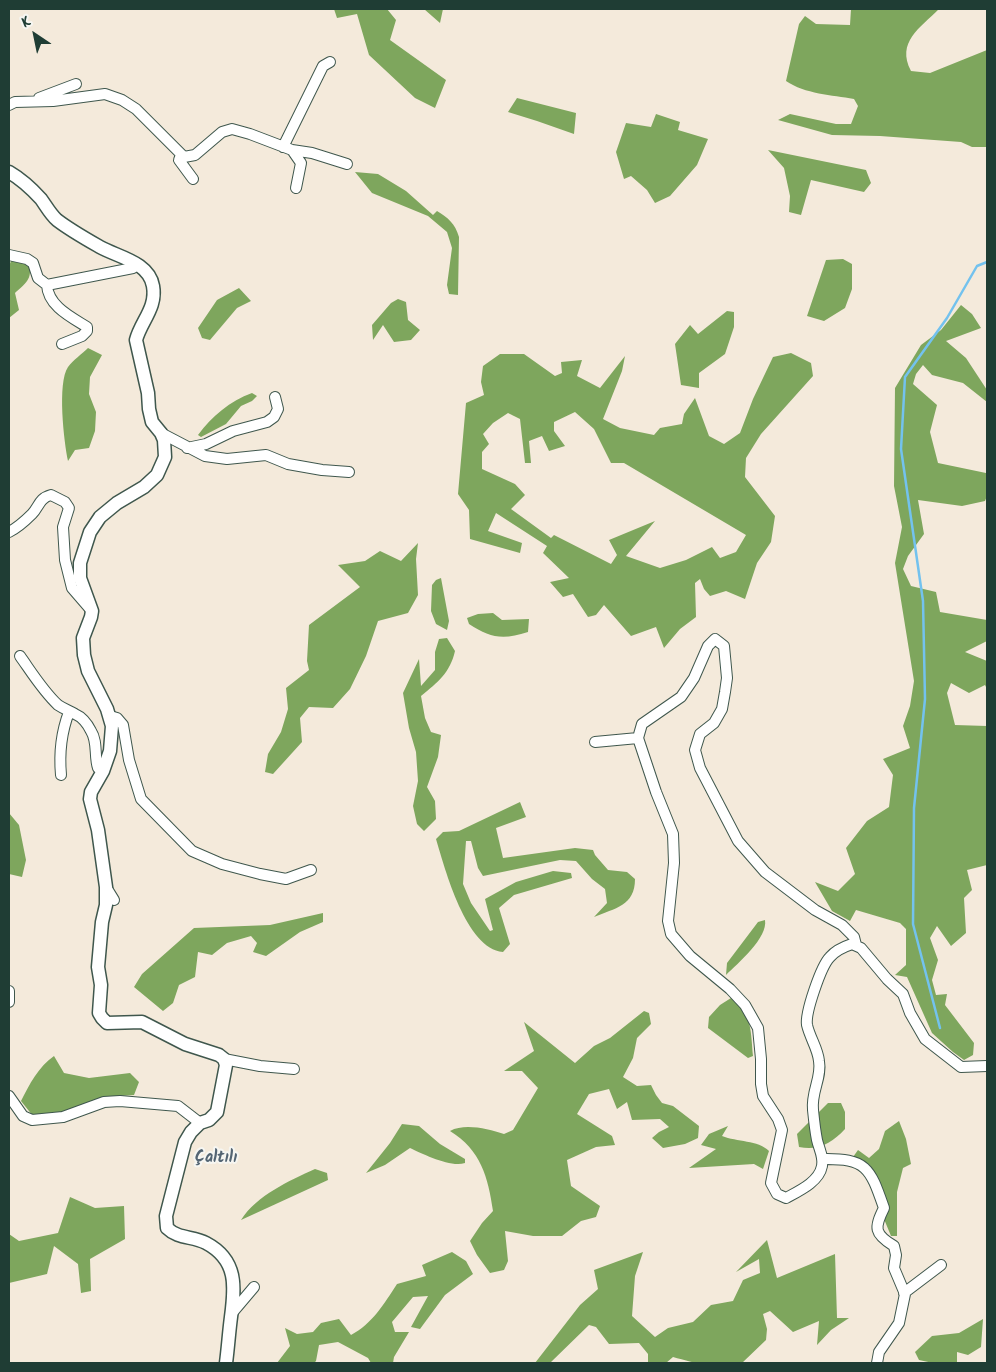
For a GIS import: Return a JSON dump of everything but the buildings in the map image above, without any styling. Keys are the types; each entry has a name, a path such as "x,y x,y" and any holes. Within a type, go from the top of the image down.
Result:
{"street":[{"path":"287,148 323,66 330,62"},
{"path":"32,101 76,84"},
{"path":"9,105 15,102 54,101 105,94 136,108 184,157 195,155 222,132 232,129 287,148 312,153 347,164"},
{"path":"287,148 301,163 296,188"},
{"path":"182,155 179,160 193,179"},
{"path":"9,172 24,181 56,220 101,248 131,260 148,274 153,286 153,305 138,332 136,340 148,393 149,410 152,422 164,440 165,457 157,474 144,487 117,503 100,517 90,532 80,563 80,578 92,611 83,638 84,655 88,671 110,716 112,726 112,738 104,772 91,792 90,799 98,830 106,887 106,905 102,922 98,967 102,986 99,1013 107,1023 142,1022 185,1044 219,1055 224,1059 260,1066 294,1069"},
{"path":"9,255 33,263 38,278 47,285 48,295 52,301 68,315 87,327 87,331 82,336 62,344"},
{"path":"47,285 137,266"},
{"path":"187,448 206,444 233,430 267,422 274,417 278,409 275,397"},
{"path":"161,433 205,456 227,458 266,455 288,464 322,470 349,472"},
{"path":"9,532 33,513 45,496 51,495 65,502 69,508 63,526 64,560 72,588 82,602 92,611"},
{"path":"856,946 854,937 842,925 816,910 765,872 738,841 700,768 695,750 700,734 714,723 722,709 727,678 724,646 715,639 708,646 694,678 680,697 642,724 638,738 656,792 673,834 674,863 668,921 671,934 690,956 745,1004 758,1028 761,1059 760,1084 763,1096 778,1119 782,1130 771,1183 776,1194 786,1198 798,1192 814,1180 822,1168 812,1104 813,1090 820,1072 819,1060 812,1044 807,1023 812,994 828,959 840,948 852,944 856,946 861,948 887,979 903,994 910,1013 925,1039 961,1067 987,1066"},
{"path":"20,656 47,693 60,706 80,718 92,732 96,746 98,768 104,772"},
{"path":"61,776 61,738 69,712"},
{"path":"110,716 118,718 122,725 129,760 141,800 192,851 222,864 286,879 312,870"},
{"path":"595,742 638,738"},
{"path":"106,887 114,900"},
{"path":"9,991 9,1002"},
{"path":"224,1059 226,1065 217,1112 191,1132 184,1142 166,1216 168,1228 174,1235 191,1237 207,1243 223,1256 232,1270 235,1289 226,1363"},
{"path":"9,1096 23,1116 32,1120 63,1117 104,1102 120,1101 178,1106 200,1124"},
{"path":"822,1159 850,1160 862,1165 874,1181 884,1208 878,1220 877,1231 882,1239 894,1246 896,1255 894,1268 904,1293 899,1324 879,1352 877,1363"},
{"path":"904,1293 941,1265"},
{"path":"232,1313 254,1287"}],"green space":[{"path":"334,9 387,9 396,20 390,40 446,80 435,108 415,98 369,55 357,14 337,18"},
{"path":"424,9 443,9 440,23"},
{"path":"851,9 939,9 918,29 908,44 906,52 907,61 911,71 930,73 987,50 987,147 972,147 961,142 880,136 832,135 778,120 790,114 836,124 851,124 858,106 854,99 802,89 786,81 799,24 805,16 816,24 850,25"},
{"path":"517,98 576,113 574,134 508,112"},
{"path":"656,114 680,122 678,130 708,139 697,165 670,196 655,203 647,190 631,176 624,179 616,152 626,123 651,127"},
{"path":"768,150 866,170 871,183 864,192 811,180 801,215 789,212 790,196 784,168"},
{"path":"355,172 378,174 406,191 433,215 437,211 451,221 459,237 458,295 449,294 447,285 452,248 447,232 428,216 372,193"},
{"path":"843,259 852,264 852,289 845,308 824,321 807,316 826,260"},
{"path":"11,261 22,261 29,264 30,274 27,281 15,293 19,310 9,318 9,266"},
{"path":"239,288 251,301 237,308 210,340 202,338 198,328 217,300"},
{"path":"398,299 406,302 408,320 420,330 411,340 394,342 383,325 373,340 372,325 391,303"},
{"path":"961,305 972,314 981,328 946,341 966,358 987,390 987,402 963,383 932,375 923,365 916,374 913,384 937,405 930,432 938,463 986,473 987,496 985,501 962,506 918,500 924,534 908,556 903,569 911,586 936,592 940,612 987,620 987,641 965,652 987,661 987,689 985,685 969,693 951,683 947,693 955,725 987,726 987,865 967,870 972,890 964,898 966,933 951,946 937,926 930,938 938,960 932,980 936,995 947,994 945,1005 974,1043 973,1055 964,1060 932,1033 907,977 895,975 906,965 906,929 900,923 856,910 850,921 832,911 815,882 838,891 855,874 846,848 867,821 889,807 893,775 883,759 910,748 903,726 910,706 914,681 895,563 902,527 894,486 895,388 921,345 941,330"},
{"path":"727,311 734,312 734,327 725,354 699,373 699,388 681,385 675,344 690,325 698,334"},
{"path":"88,348 102,355 90,377 89,394 96,412 95,431 89,448 75,450 68,461 62,413 63,386 68,367"},
{"path":"791,353 811,363 813,376 761,434 746,458 745,477 775,516 771,542 757,563 745,599 726,591 710,596 704,589 700,579 695,583 696,617 680,629 664,648 656,627 631,636 604,605 596,615 588,617 573,594 563,597 550,582 569,578 543,553 547,546 496,513 488,531 522,543 520,553 470,539 469,510 458,494 466,403 484,395 481,382 483,366 500,354 524,354 555,376 562,373 561,362 582,360 577,376 600,388 625,356 622,371 603,419 620,428 654,435 660,428 682,424 684,414 695,398 709,436 724,444 740,433 753,399 773,357","holes":["575,412 594,429 611,463 624,463 746,535 736,552 720,558 712,547 686,560 660,568 626,556 655,521 609,540 617,555 611,564 554,535 551,538 511,509 525,495 515,484 482,469 482,452 489,444 483,434 493,423 508,413 520,419 525,463 531,463 529,441 542,436 549,451 565,446 554,431 554,422"]},
{"path":"252,393 257,396 252,401 241,406 226,424 201,437 198,435 222,410 236,400"},
{"path":"418,543 416,559 418,595 408,613 378,621 366,656 350,689 333,708 309,707 300,718 302,742 273,774 265,772 268,754 281,732 288,709 286,688 309,670 307,661 309,625 360,587 338,565 365,561 380,551 401,561"},
{"path":"441,578 449,621 447,630 436,624 431,611 432,585"},
{"path":"493,613 502,620 529,619 528,632 504,637 490,635 469,624 467,618 478,614"},
{"path":"447,638 455,651 453,659 447,671 421,696 425,718 431,732 441,735 438,757 427,787 435,801 436,819 424,831 417,824 413,806 418,781 416,752 409,728 403,693 419,659 421,686 435,670 435,652 439,639"},
{"path":"520,802 526,817 496,828 503,858 575,848 593,850 608,870 627,872 635,879 634,888 628,901 594,917 607,903 605,889 592,879 576,861 560,860 483,876 478,868 471,841 466,841 463,884 471,903 490,931 493,930 485,899 516,882 553,871 571,873 572,878 514,895 499,908 510,944 503,952 490,948 478,937 468,923 451,887 436,839 443,832 459,831"},
{"path":"9,813 19,825 26,860 22,877 9,874"},
{"path":"323,913 323,922 300,932 266,956 253,952 257,943 251,936 227,943 212,955 198,952 195,977 179,985 173,1003 163,1011 134,987 142,974 194,928 270,925"},
{"path":"765,920 765,927 757,942 726,975 727,963 758,922"},
{"path":"731,998 743,1008 747,1015 751,1031 753,1056 748,1058 708,1028 709,1017 720,1005"},
{"path":"644,1011 649,1013 651,1024 637,1038 633,1058 623,1077 637,1086 651,1085 662,1103 673,1106 699,1126 698,1138 685,1144 663,1148 652,1138 669,1127 660,1119 632,1120 627,1102 617,1109 609,1089 589,1094 577,1114 612,1136 615,1145 596,1147 567,1160 571,1186 600,1206 596,1217 581,1221 562,1236 533,1236 505,1231 508,1261 504,1270 490,1273 470,1241 493,1211 489,1187 476,1156 461,1138 450,1131 469,1127 504,1134 513,1130 538,1088 522,1071 504,1071 534,1051 524,1022 575,1063 594,1046 610,1038"},
{"path":"54,1056 64,1073 89,1078 130,1073 139,1082 134,1095 104,1097 54,1115 33,1116 21,1101 39,1070"},
{"path":"828,1103 841,1103 845,1112 845,1129 825,1145 813,1148 799,1147 797,1134"},
{"path":"899,1121 906,1139 911,1164 903,1168 897,1192 897,1236 891,1236 884,1219 888,1207 853,1157 858,1150 869,1158 879,1149 885,1131"},
{"path":"402,1124 419,1126 440,1144 465,1159 465,1163 452,1164 429,1157 410,1148 385,1165 366,1173 390,1143"},
{"path":"728,1126 722,1136 753,1143 769,1151 763,1169 754,1164 689,1168 716,1149 701,1145 709,1134"},
{"path":"315,1169 327,1173 328,1180 241,1220 265,1196 284,1184"},
{"path":"70,1197 95,1208 124,1206 125,1239 90,1259 91,1291 81,1293 78,1264 54,1246 47,1274 9,1283 9,1234 19,1241 58,1233"},
{"path":"767,1240 777,1278 835,1254 837,1318 849,1318 831,1330 817,1345 819,1321 793,1332 770,1311 763,1314 767,1329 766,1340 742,1363 723,1362 705,1364 673,1357 666,1363 648,1363 648,1354 639,1343 609,1344 596,1327 589,1325 550,1363 535,1363 580,1305 598,1289 594,1270 643,1252 635,1276 632,1316 655,1337 668,1328 693,1322 711,1305 733,1301 743,1280 760,1273 759,1259 736,1272"},
{"path":"452,1252 466,1261 473,1274 445,1295 420,1329 411,1327 428,1296 413,1297 392,1322 395,1332 409,1332 394,1357 393,1363 371,1363 368,1358 338,1342 319,1345 314,1363 277,1363 290,1346 285,1328 297,1334 313,1332 321,1323 339,1319 351,1335 371,1319 397,1284 426,1276 422,1265"},
{"path":"983,1319 981,1347 968,1355 957,1352 957,1363 933,1363 919,1360 915,1352 932,1336 959,1333"}],"waterway":[{"path":"940,1028 913,924 914,808 925,699 923,601 901,449 905,377 947,318 977,266 987,262"}],"district":[{"name":"Çaltılı","path":"216,1159"}]}
